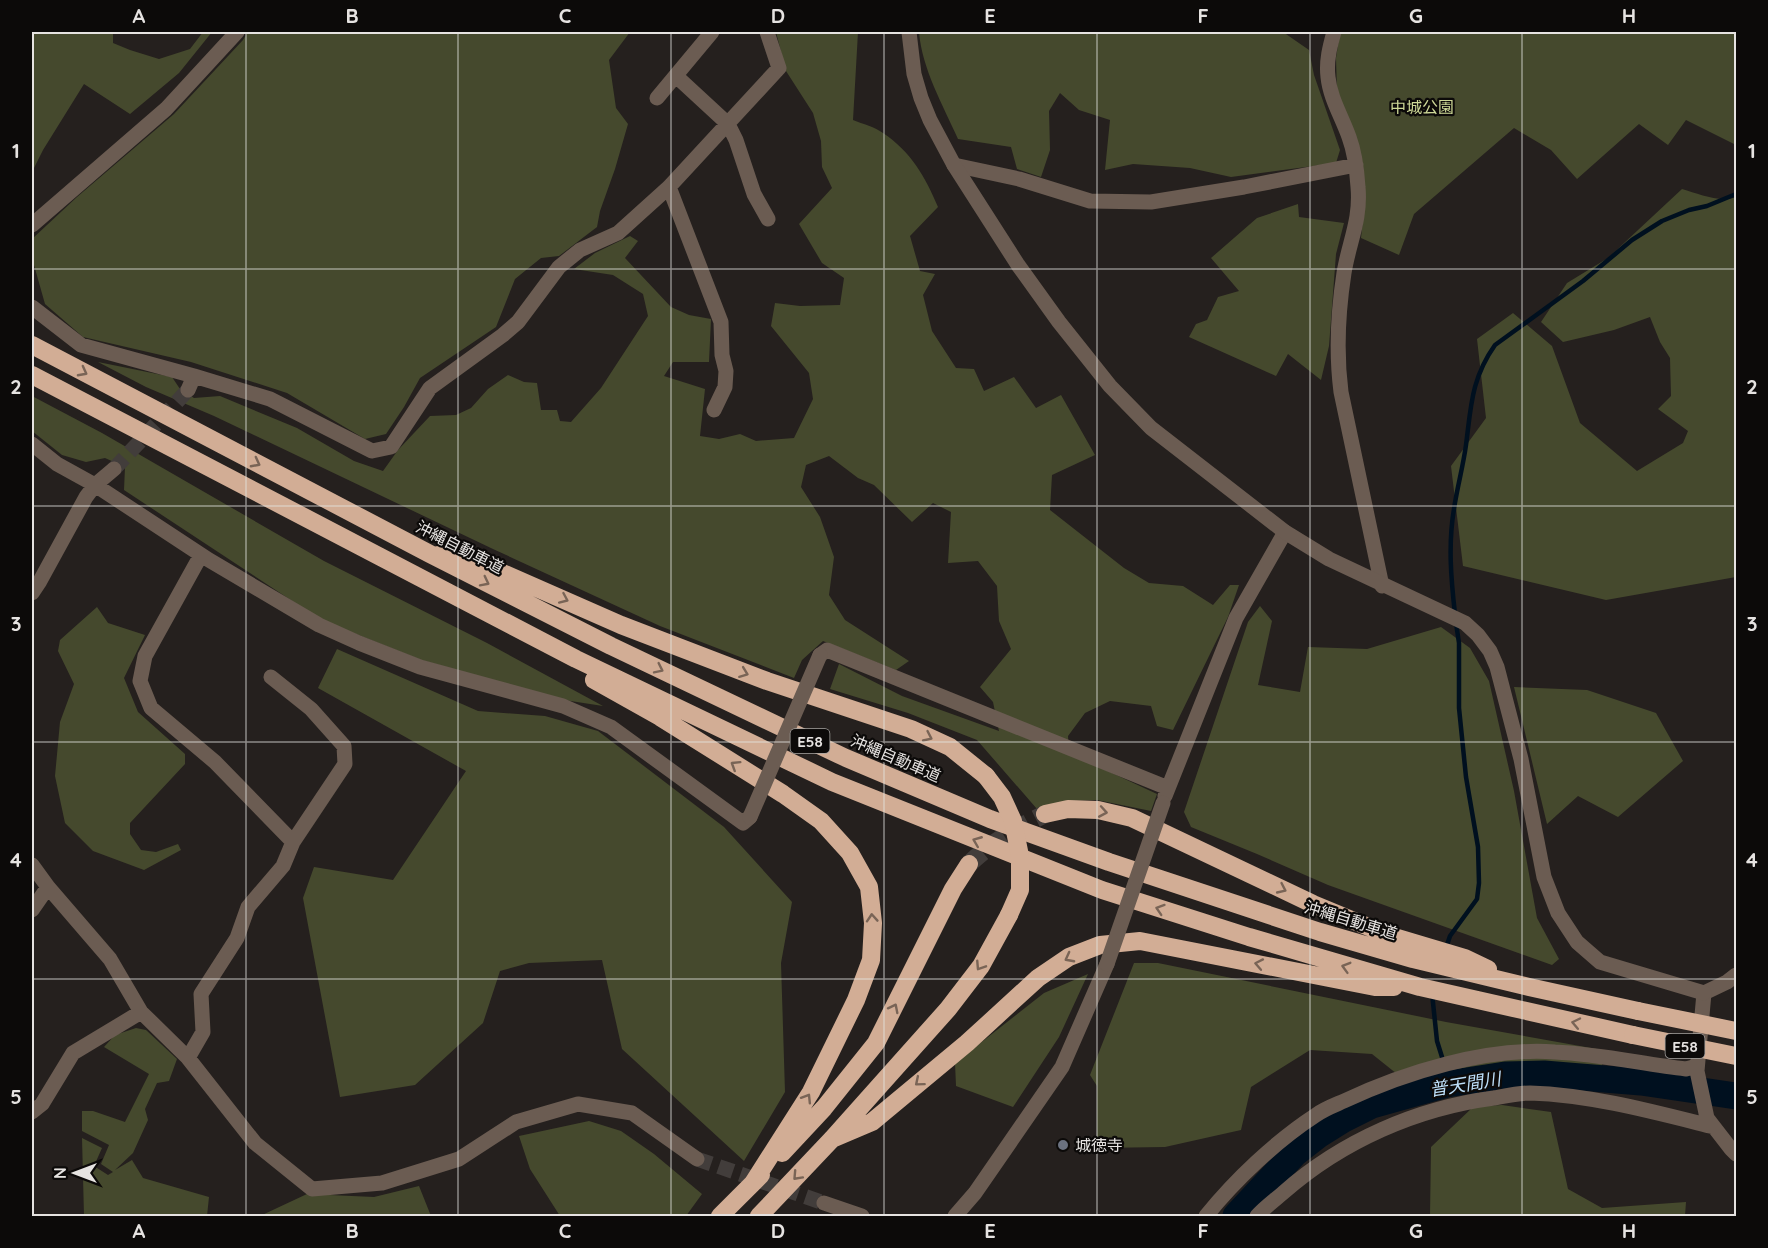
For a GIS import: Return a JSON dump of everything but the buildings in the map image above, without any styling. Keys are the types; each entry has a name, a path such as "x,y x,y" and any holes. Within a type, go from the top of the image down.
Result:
{"highway":[{"name":"沖縄自動車道","path":"32,345 430,554 611,646 846,758 990,819 1109,862 1320,932 1413,959 1638,1011 1737,1030"},
{"name":"E58","path":"32,375 576,659 832,782 1101,890 1317,958 1420,987 1737,1056"},
{"path":"430,554 466,557 621,625 767,681 911,729 950,747 986,776 1002,796 1012,821 1020,856 1020,890 981,966 948,1009 832,1139 759,1216"},
{"path":"576,659 593,679 660,717 783,794 821,822 850,853 869,887 873,923 871,960 856,1000 811,1092 753,1183"},
{"path":"1045,814 1068,809 1098,810 1132,818 1313,904 1388,935 1465,958 1529,987"},
{"path":"720,1216 824,1108 876,1043 953,889 969,864"},
{"path":"832,1139 872,1122 967,1042 1038,978 1069,957 1100,945 1140,941 1375,987 1420,987"}],"street":[{"path":"32,225 166,110 237,32"},
{"path":"657,98 712,32"},
{"path":"32,307 81,345 191,383 270,399 372,451 391,447 430,388 518,322 559,267 579,250 618,233 669,187 779,68 767,32"},
{"path":"909,32 914,74 921,98 954,165 1018,265 1052,313 1110,386 1151,428 1285,532 1329,559 1382,586 1465,623 1478,634 1490,651 1497,667 1521,759 1544,877 1558,913 1577,942 1600,962 1704,993 1733,982"},
{"path":"1334,32 1328,54 1328,77 1334,102 1350,139 1359,189 1358,215 1344,271 1337,354 1338,372 1382,586"},
{"path":"676,76 728,124 736,140 754,194 768,219"},
{"path":"954,165 1019,179 1090,201 1151,202 1356,165"},
{"path":"669,187 721,322 722,354 726,371 725,387 714,410"},
{"path":"32,444 57,464 95,485 201,555 320,626 359,644 420,667 563,706 611,727 743,823 750,817 820,655 827,650 1166,795"},
{"path":"34,584 86,497 95,485 114,469"},
{"path":"955,1216 975,1193 1062,1066 1107,964 1166,795 1236,618 1285,532"},
{"path":"201,555 145,656 140,681 151,708 215,762 293,842"},
{"path":"188,1058 203,1032 201,994 237,938 248,907 283,866 293,842 345,764 344,746 311,709 271,677"},
{"path":"32,865 110,959 141,1012 188,1058 255,1143 312,1189 382,1183 459,1159 516,1122 578,1104 632,1113 697,1160"},
{"path":"32,910 48,887"},
{"path":"1704,993 1697,1069 1711,1122 1737,1154"},
{"path":"32,1112 42,1104 73,1053 141,1012"},
{"path":"1206,1216 1264,1155 1317,1114 1369,1089 1434,1068 1498,1054 1554,1051 1697,1069"},
{"path":"1257,1216 1301,1177 1350,1144 1407,1119 1471,1101 1528,1093 1584,1099 1711,1122"},
{"path":"824,1203 862,1216"}],"green space":[{"path":"32,32 113,32 113,43 159,59 190,49 203,32 212,32 179,73 130,114 84,84 32,172"},
{"path":"248,32 630,32 609,60 616,108 628,124 597,227 559,256 541,258 515,279 496,327 420,378 386,434 365,439 287,393 191,362 83,337 45,304 32,258 32,239 174,114"},
{"path":"776,32 858,32 853,120 880,131 902,148 922,175 938,207 910,236 920,271 935,274 923,295 932,331 956,368 974,369 984,391 1014,377 1036,408 1061,395 1095,455 1052,475 1050,510 1124,568 1149,583 1183,586 1213,605 1230,585 1239,585 1228,617 1173,730 1157,726 1151,706 1110,701 1085,713 1068,736 1069,753 1157,794 1151,811 1097,800 1065,801 1037,809 977,740 908,713 830,689 839,664 902,696 999,731 993,702 980,687 1011,649 999,621 997,586 978,561 948,563 951,512 933,503 912,522 874,485 858,478 829,456 806,465 801,487 820,517 834,557 829,595 845,620 909,661 896,670 823,641 802,660 794,678 660,626 214,416 146,387 98,362 172,377 180,389 194,398 220,396 297,428 354,461 383,471 398,450 430,416 456,415 471,408 488,389 508,375 524,382 537,383 541,410 557,410 560,421 571,422 601,388 648,316 643,294 613,275 574,269 595,253 630,236 638,241 625,258 671,307 689,315 711,319 709,362 673,362 664,376 705,389 700,436 719,439 740,434 756,441 794,438 813,399 809,373 771,326 775,303 800,306 840,305 844,278 822,263 799,224 832,188 822,167 821,141 813,113 786,71"},
{"path":"919,32 1283,32 1309,50 1314,75 1340,150 1336,163 1231,177 1190,168 1133,164 1105,170 1110,120 1079,110 1060,93 1049,111 1050,150 1041,177 1017,169 1011,147 958,139 924,60"},
{"name":"中城公園","path":"1340,32 1736,32 1736,145 1686,120 1668,145 1639,124 1577,179 1551,150 1514,128 1414,214 1399,255 1361,238 1363,219 1337,92 1336,58"},
{"path":"1682,189 1716,198 1736,197 1736,577 1606,600 1463,566 1451,466 1486,418 1477,339 1513,313 1552,346 1580,423 1637,471 1683,443 1688,431 1658,409 1671,396 1670,358 1660,342 1650,317 1614,330 1563,342 1541,322 1567,283 1608,258"},
{"path":"1298,204 1299,217 1344,223 1336,254 1329,346 1321,380 1288,354 1276,376 1189,337 1196,324 1207,320 1218,297 1239,291 1211,258 1257,218"},
{"path":"32,396 102,433 324,561 487,643 603,706 564,700 421,660 321,620 124,490 125,467 105,458 86,462 62,455 32,431"},
{"path":"1260,606 1272,621 1258,685 1300,692 1308,647 1367,649 1441,627 1470,648 1489,681 1514,791 1537,918 1559,959 1552,965 1328,885 1191,827 1184,812 1248,622"},
{"path":"97,607 108,623 145,635 124,678 138,712 185,754 185,764 130,823 130,834 141,850 156,852 178,844 181,850 144,870 93,851 65,823 55,776 60,722 74,684 58,651 60,640"},
{"path":"337,649 478,711 545,716 598,731 724,827 792,902 781,963 785,1092 744,1161 622,1049 602,960 529,963 500,971 483,1023 415,1085 340,1097 303,898 314,867 393,880 466,771 318,688"},
{"path":"1514,687 1587,690 1656,713 1683,761 1618,817 1578,796 1547,824"},
{"path":"1134,963 1158,963 1446,1022 1608,1051 1601,1067 1504,1062 1407,1082 1372,1054 1310,1050 1251,1087 1241,1130 1165,1147 1097,1148 1097,1086 1090,1075"},
{"path":"1088,974 1059,1037 1013,1107 956,1086 955,1063 1044,993"},
{"path":"136,1028 146,1030 177,1059 169,1081 157,1083 145,1109 148,1120 133,1153 115,1170 132,1160 143,1178 209,1197 207,1216 84,1216 82,1138 102,1148 94,1166 108,1175 113,1172 101,1164 109,1145 82,1131 82,1111 93,1111 125,1122 149,1074 104,1047 115,1035"},
{"path":"1502,1105 1551,1112 1568,1189 1602,1208 1686,1202 1685,1216 1430,1216 1431,1147 1473,1107"},
{"path":"589,1121 621,1131 654,1154 702,1194 686,1216 560,1216 530,1169 519,1136"},
{"path":"419,1186 431,1216 260,1216 307,1194 374,1197"}],"waterway":[{"path":"1455,614 1451,562 1454,509 1473,394 1481,370 1495,345 1583,281 1632,240 1662,221 1736,194"},
{"path":"1446,948 1450,936 1477,899 1479,883 1478,847 1466,777 1459,708 1459,643 1456,623"},
{"path":"1432,993 1437,1041 1447,1084"},
{"name":"普天間川","path":"1236,1216 1295,1153 1318,1135 1372,1105 1447,1084 1505,1075 1544,1074 1641,1082 1736,1096"}],"tunnel":[{"path":"114,469 188,390"},
{"path":"969,864 1005,836 1045,814"},
{"path":"697,1159 824,1203"}],"place":[{"name":"城徳寺","path":"1063,1145"}]}
